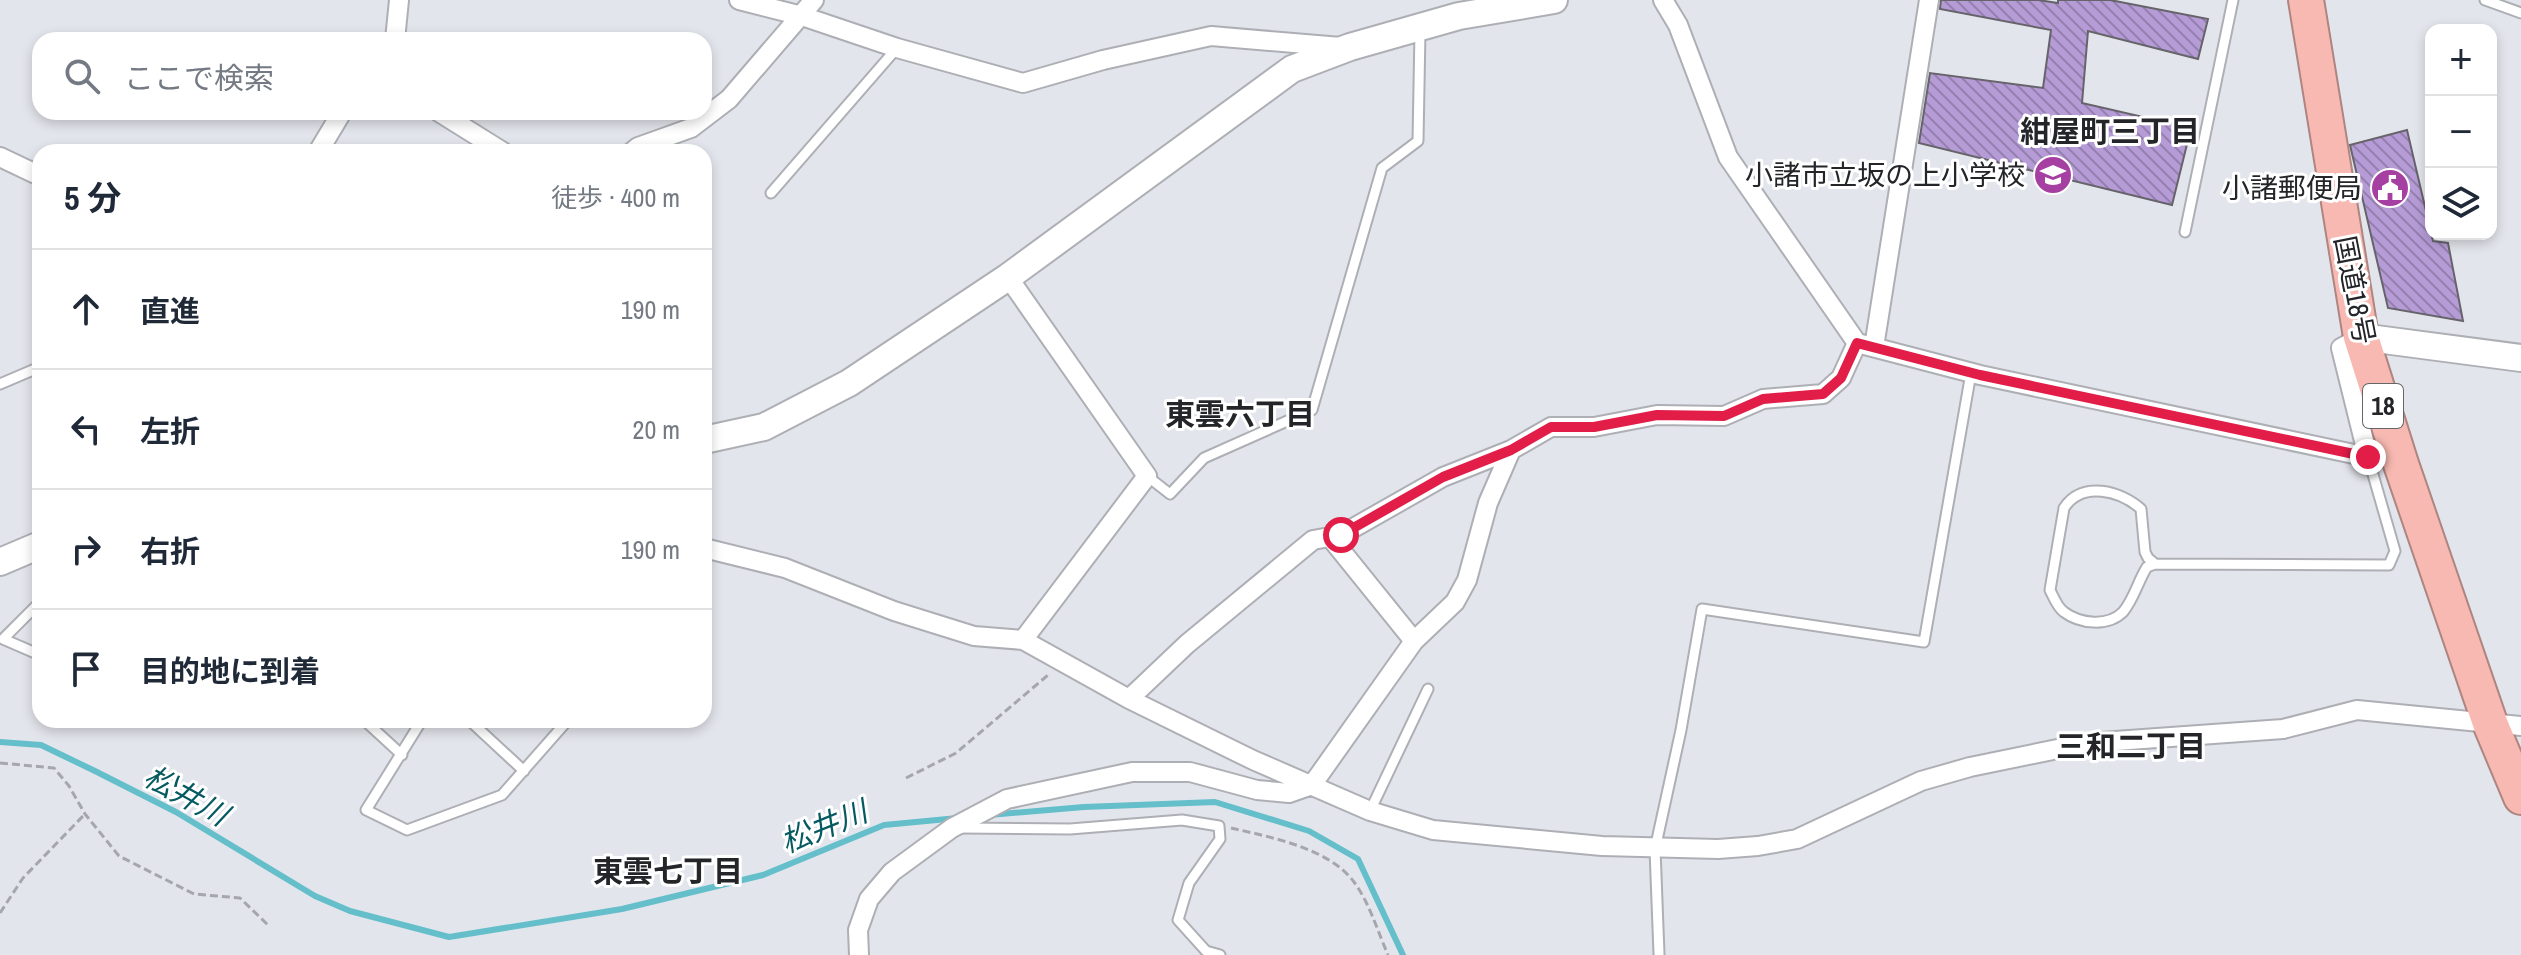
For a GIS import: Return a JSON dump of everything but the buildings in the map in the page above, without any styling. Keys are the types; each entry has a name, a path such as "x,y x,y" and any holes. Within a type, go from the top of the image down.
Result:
{"highway":[{"name":"国道18号","path":"2306,0 2361,337 2401,464 2506,724 2521,797"}],"street":[{"path":"396,32 399,0"},
{"path":"739,0 1023,83 1103,60 1211,36 1350,47"},
{"path":"712,112 729,99 814,0"},
{"path":"712,438 764,427 849,383 1008,277 1292,69 1420,26 1554,0"},
{"path":"1663,0 1678,25 1728,157 1865,345 1971,373 2368,457 2341,348 2361,337 2521,357"},
{"path":"1129,699 1187,644 1313,540 1341,535 1443,477 1511,450 1551,427 1594,427 1657,415 1724,416 1763,399 1823,394 1841,378 1865,345 1929,0"},
{"path":"323,144 337,120"},
{"path":"452,120 490,144"},
{"path":"646,144 691,128 701,120"},
{"path":"0,157 32,172"},
{"path":"1008,277 1147,476 1023,640"},
{"path":"859,955 858,930 869,899 892,872 952,828 1007,799 1132,772 1190,772 1257,790 1289,793 1312,785 1414,641 1455,602 1467,580 1488,503 1511,450"},
{"path":"1330,537 1414,641"},
{"path":"0,562 32,548"},
{"path":"712,550 785,568 894,611 974,636 1023,640 1129,699 1253,760 1370,811 1433,830 1655,849 1732,848 1797,839 1921,781 1970,767 2087,743 2283,729 2357,710 2506,724"}],"lane":[{"path":"2185,232 2233,0"},
{"path":"2485,0 2521,13"},
{"path":"1147,476 1170,494 1204,458 1312,410 1382,168 1418,141 1420,26"},
{"path":"771,193 897,48"},
{"path":"0,384 32,370"},
{"path":"1659,954 1655,849 1681,730 1702,609 1924,642 1971,373"},
{"path":"2155,564 2145,552 2141,509 2131,500 2116,494 2084,492 2070,499 2064,508 2050,590 2063,611 2091,622 2115,619 2126,609 2147,567 2155,564 2389,565 2395,551 2368,457"},
{"path":"32,610 3,639 32,652"},
{"path":"1370,811 1428,689"},
{"path":"373,728 402,755"},
{"path":"417,728 366,810 407,830 502,795 561,728"},
{"path":"478,728 524,771"},
{"path":"952,828 1070,829 1182,820 1219,826 1220,839 1189,883 1178,920 1206,951 1220,955"}],"path":[{"path":"906,778 956,753 1045,678 1060,660"},
{"path":"0,763 54,768 119,856 194,894 240,898 269,926"},
{"path":"0,913 23,878 85,814"},
{"path":"1219,826 1281,839 1340,865 1356,883 1388,955"}],"waterway":[{"name":"松井川","path":"0,742 41,745 95,771 176,812 315,896 350,911 449,937 622,909 763,875 884,825 958,818"},
{"name":"松井川","path":"989,815 1084,807 1215,802 1309,831 1358,859 1403,955"}],"place":[{"name":"小諸市立坂の上小学校","path":"2053,175"},
{"name":"小諸郵便局","path":"2390,188"}],"district":[{"name":"紺屋町三丁目","path":"2110,132"},
{"name":"東雲六丁目","path":"1240,415"},
{"name":"三和二丁目","path":"2131,747"},
{"name":"東雲七丁目","path":"668,872"}],"route":[{"path":"1341,535 1443,477 1511,450 1551,427 1594,427 1657,415 1724,416 1763,399 1823,394 1841,378 1857,343 1980,375 2368,457"}]}
